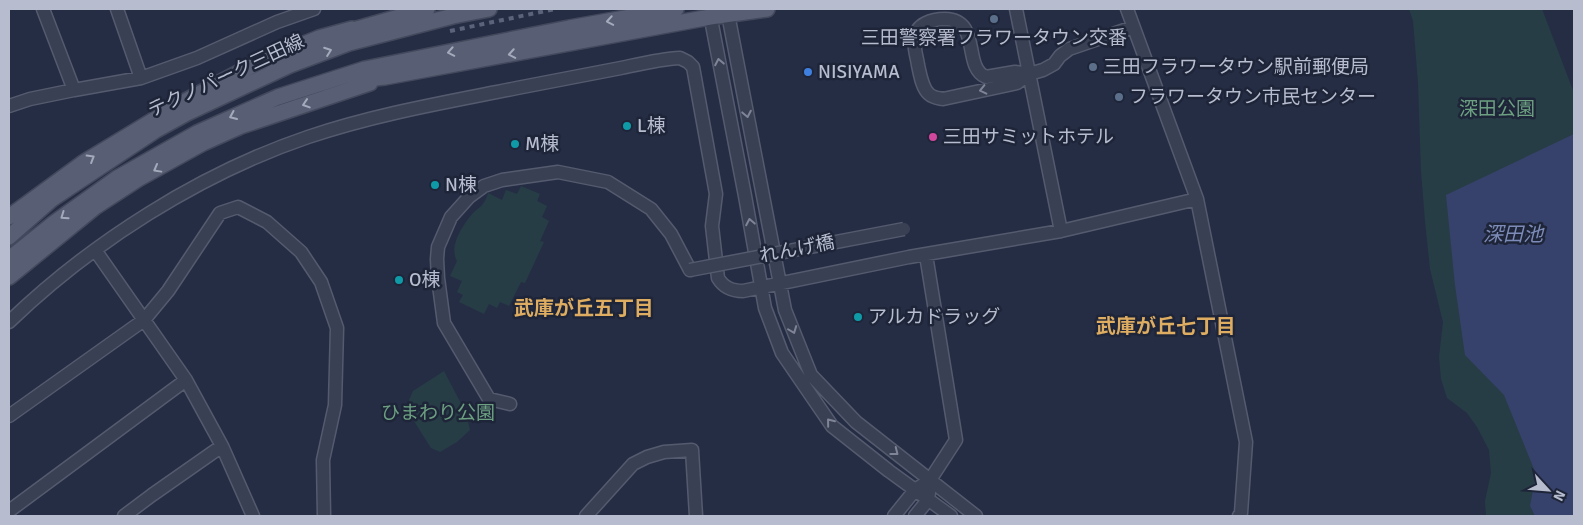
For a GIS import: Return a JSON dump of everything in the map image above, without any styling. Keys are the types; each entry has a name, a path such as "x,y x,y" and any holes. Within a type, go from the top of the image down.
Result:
{"main road":[{"path":"9,217 83,162 182,103 255,64 318,38 426,9"},
{"name":"テクノパーク三田線","path":"9,237 52,199 156,130 187,113 290,65 349,44 453,16 489,9"},
{"name":"テクノパーク三田線","path":"9,260 54,223 117,178 197,133 278,98 365,69 569,28 676,9"},
{"path":"278,98 358,79 385,77 709,13 767,9"},
{"path":"187,113 233,82 284,55 352,29"},
{"path":"9,277 95,207 203,143 242,126 385,77"},
{"path":"9,229 52,199"},
{"path":"9,264 21,249"}],"street":[{"path":"44,9 74,90"},
{"path":"117,9 141,78"},
{"path":"9,106 74,90 141,78 197,58 277,22 314,9"},
{"path":"1016,9 1061,231"},
{"path":"1127,9 1196,198 1246,442 1241,513 1239,516"},
{"path":"728,12 786,310 811,375 856,422 976,516"},
{"path":"709,13 765,308 782,353 832,426 951,516"},
{"path":"1028,74 1017,83 943,99 934,97 927,92 920,74 915,36 923,24 934,20 951,20 959,24 968,35 974,63 982,75 986,77 1015,72 1028,74 1043,70 1054,64 1069,49 1133,27"},
{"path":"9,322 95,250 158,208 226,170 307,138 356,123 406,111 557,80 680,58 688,62 692,67 716,194 712,226 718,278 733,291 743,291 909,257 1061,231 1196,198"},
{"name":"れんげ橋","path":"510,404 489,399 444,323 438,278 438,247 451,217 469,197 484,186 502,180 558,172 608,182 651,209 671,234 690,270 904,228"},
{"path":"9,416 144,320 168,291 220,213 238,207 267,222 301,252 321,282 337,328 334,405 323,460 324,516"},
{"path":"95,250 186,380 222,446 252,516"},
{"path":"894,516 915,490 930,480 956,440 926,255"},
{"path":"9,511 186,380"},
{"path":"124,516 222,446"},
{"path":"586,516 633,464 664,452 692,450 696,516"},
{"path":"915,516 928,500 930,480"}],"green space":[{"name":"深田公園","path":"1409,9 1542,9 1574,93 1574,516 1486,516 1485,501 1491,473 1489,450 1467,413 1447,398 1441,379 1439,357 1443,322 1430,269 1425,221 1418,82 1413,21"},
{"path":"521,186 540,194 537,201 547,206 542,217 549,221 540,241 544,242 525,283 521,282 509,306 500,302 497,308 489,304 484,314 459,302 463,295 457,292 462,281 450,276 457,261 454,249 458,235 474,212 483,204 488,193 502,200 506,190 517,194"},
{"name":"ひまわり公園","path":"444,371 466,413 470,430 457,442 440,452 431,448 412,418 409,400 413,391"}],"water":[{"name":"深田池","path":"1574,134 1574,516 1535,516 1530,506 1536,474 1504,395 1465,355 1455,285 1446,195"}],"railway":[{"path":"450,31 555,9"}],"place":[{"name":"三田警察署フラワータウン交番","path":"994,19"},
{"name":"三田フラワータウン駅前郵便局","path":"1093,67"},
{"name":"NISIYAMA","path":"808,72"},
{"name":"フラワータウン市民センター","path":"1119,97"},
{"name":"L棟","path":"627,126"},
{"name":"三田サミットホテル","path":"933,137"},
{"name":"M棟","path":"515,144"},
{"name":"N棟","path":"435,185"},
{"name":"O棟","path":"399,280"},
{"name":"アルカドラッグ","path":"858,317"}],"district":[{"name":"武庫が丘五丁目","path":"584,308"},
{"name":"武庫が丘七丁目","path":"1166,326"}]}
